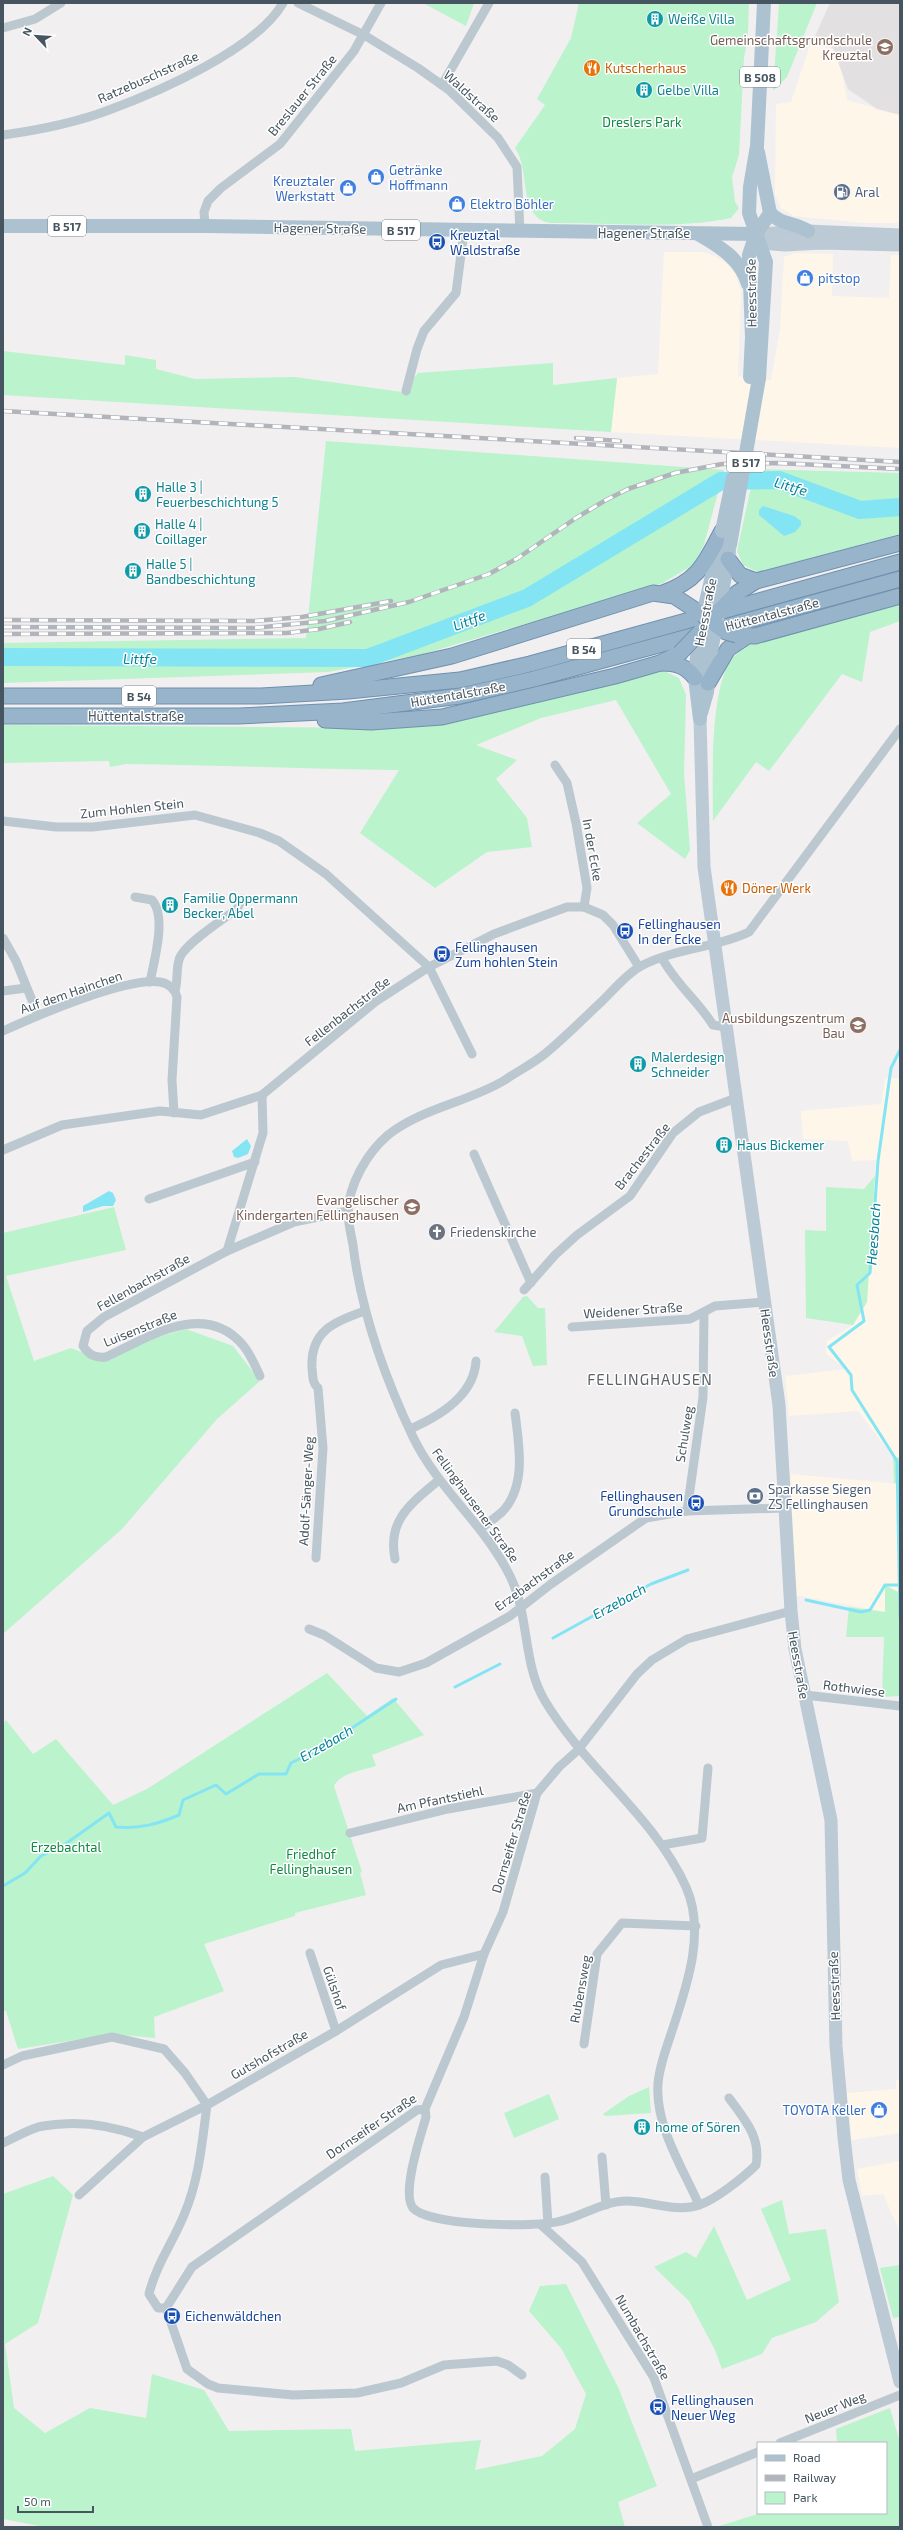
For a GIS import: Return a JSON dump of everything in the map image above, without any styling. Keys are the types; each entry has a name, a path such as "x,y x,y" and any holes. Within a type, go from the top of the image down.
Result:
{"highway":[{"path":"261,696 365,677 452,656 602,608 653,594 663,593 692,579 702,569 722,531"},
{"path":"238,716 371,722 442,717 530,698 660,663 680,653 737,593 756,581 900,543"},
{"path":"729,552 740,575 756,581"},
{"name":"Hüttentalstraße","path":"3,696 261,696 348,691 474,677 530,664 900,562"},
{"name":"Hüttentalstraße","path":"3,716 238,716 343,711 460,696 534,679 900,579"},
{"path":"663,593 674,596 691,606 708,625 741,636 900,596"},
{"path":"660,663 678,664 686,668 701,680 741,636"}],"main road":[{"name":"B 508","path":"756,234 749,213 750,187 757,146 764,3"},
{"path":"757,146 770,213 777,220 801,226 808,231"},
{"path":"756,234 770,213"},
{"name":"Hagener Straße","path":"3,226 205,226 520,232 756,234 808,231 900,235"},
{"name":"B 517","path":"697,233 717,245 734,259 745,273 751,298"},
{"name":"Hagener Straße","path":"756,234 772,244 785,245 821,243 900,245"},
{"name":"Heesstraße","path":"701,680 711,651 708,625 708,592 754,378 749,256 756,234"},
{"name":"Heesstraße","path":"756,234 766,262 754,378 722,594 708,625 701,680 700,723 704,867 779,1405 790,1612 804,1695 831,1820 836,2046 849,2180 900,2382"}],"street":[{"path":"3,28 35,19 61,3"},
{"name":"Ratzebuschstraße","path":"3,135 33,131 109,110 164,86 221,58 265,26 283,3"},
{"name":"Waldstraße","path":"298,3 364,35 442,85 498,138 512,156 519,176 520,232"},
{"name":"Breslauer Straße","path":"205,226 204,212 208,201 221,188 280,144 317,100 364,35 381,3"},
{"path":"442,85 489,3"},
{"path":"406,391 417,349 424,331 456,293 464,231"},
{"path":"714,943 731,940 749,932 900,728"},
{"name":"In der Ecke","path":"555,765 567,783 576,823 587,888 584,907"},
{"name":"Zum Hohlen Stein","path":"3,821 56,827 93,827 195,815 260,833 294,850 326,874 429,967"},
{"path":"135,897 152,900 159,914 157,950 150,982"},
{"path":"174,1113 172,1080 177,997 175,991 178,980 178,959 186,948 237,909 242,899"},
{"name":"Fellenbachstraße","path":"262,1095 376,1002 429,967 494,934 567,907 584,907"},
{"path":"584,907 603,915 613,925 639,967"},
{"path":"3,938 16,961 38,1015"},
{"name":"Fellinghausener Straße","path":"699,2206 675,2155 659,2108 658,2084 661,2065 682,2000 696,1926 688,1890 662,1845 578,1750 543,1698 532,1668 522,1606 510,1575 480,1529 439,1480 410,1429 390,1384 365,1311 348,1211 356,1181 363,1166 370,1153 388,1135 404,1125 450,1104 489,1090 543,1056 639,967 662,958 714,943"},
{"path":"662,958 667,969 700,1005 713,1025 726,1027"},
{"path":"429,967 472,1054"},
{"name":"Auf dem Hainchen","path":"3,1031 38,1015 114,989 150,982 162,982 175,991"},
{"path":"3,991 26,988"},
{"path":"3,1150 62,1125 160,1111 201,1115 262,1095 263,1133 256,1162 227,1250"},
{"name":"Brachestraße","path":"474,1154 527,1287 555,1255 577,1234 630,1196 673,1133 699,1112 736,1098"},
{"path":"149,1200 256,1162"},
{"name":"Fellenbachstraße","path":"82,1346 87,1331 104,1317 227,1250 294,1222 348,1211"},
{"name":"Weidener Straße","path":"572,1327 690,1319 704,1313 714,1306 765,1302"},
{"name":"Adolf-Sänger-Weg","path":"316,1558 323,1448 318,1388 314,1384 313,1378 313,1354 321,1335 332,1324 337,1320 365,1311"},
{"name":"Schulweg","path":"687,1510 703,1397 704,1313"},
{"name":"Luisenstraße","path":"82,1346 87,1354 98,1358 106,1357 169,1328 194,1322 209,1325 236,1339 249,1354 260,1376"},
{"path":"410,1429 433,1419 460,1396 472,1380 476,1361"},
{"path":"480,1529 502,1511 511,1499 516,1486 520,1447 515,1413"},
{"path":"395,1558 392,1542 400,1518 407,1506 439,1480"},
{"name":"Erzebachstraße","path":"309,1629 324,1635 376,1668 399,1672 426,1663 510,1616 646,1518 687,1510 784,1508"},
{"name":"Dornseifer Straße","path":"166,2308 192,2267 417,2110 425,2109 464,2017 484,1954 503,1912 537,1793 559,1767 578,1750 637,1674 669,1648 700,1635 790,1612"},
{"name":"Rothwiese","path":"804,1695 900,1706"},
{"path":"662,1845 702,1838 708,1768"},
{"name":"Am Pfantstiehl","path":"350,1833 448,1809 537,1793"},
{"name":"Rubensweg","path":"584,2044 598,1954 622,1923 696,1926"},
{"name":"Gülshof","path":"310,1953 336,2031"},
{"name":"Gutshofstraße","path":"79,2195 143,2137 207,2104 336,2031 441,1965 484,1954"},
{"path":"3,2065 22,2056 112,2038 164,2049 185,2073 207,2104 199,2172 184,2215 152,2279 149,2294 158,2308 166,2308 188,2369 208,2384 218,2388 293,2395 358,2393 401,2383 444,2365 496,2361 508,2365 522,2375"},
{"path":"425,2109 426,2117 410,2180 408,2194 412,2207 422,2215 438,2219 493,2224 544,2224 561,2221 606,2205 627,2201 679,2207 699,2206 745,2176 756,2166 758,2156 753,2130 729,2098"},
{"path":"3,2143 42,2126 83,2124 120,2128 143,2137"},
{"path":"602,2157 606,2205"},
{"path":"544,2224 545,2178"},
{"name":"Numbachstraße","path":"544,2224 582,2262 650,2371 708,2527"},
{"name":"Neuer Weg","path":"782,2442 900,2395"},
{"path":"691,2478 757,2452"}],"shaded area":[{"path":"830,3 900,3 900,115 877,109 848,89 833,48 815,36"},
{"path":"811,42 838,51 847,100 900,115 900,217 897,223 864,223 794,216 781,208 775,194 776,104 791,102"},
{"path":"664,252 703,252 715,256 727,264 736,275 741,291 738,376 771,380 780,329 784,257 795,253 833,254 832,296 889,298 891,255 900,255 900,448 611,432 617,378 658,374"},
{"path":"900,1078 900,1458 893,1457 858,1411 789,1416 785,1376 846,1369 826,1354 827,1341 853,1325 867,1302 876,1160 852,1161 848,1141 803,1139 801,1111 881,1104 885,1079"},
{"path":"791,1474 900,1484 900,1593 885,1586 886,1612 794,1595"},
{"path":"900,2079 900,2133 852,2140 847,2093 896,2089 896,2080"},
{"path":"900,2161 900,2233 883,2194 862,2196 857,2169"}],"green space":[{"path":"423,3 474,3 466,26"},
{"name":"Dreslers Park","path":"579,3 749,3 748,36 744,57 739,155 732,177 735,202 739,208 731,218 709,222 664,225 550,223 540,219 533,212 526,192 520,157 515,148 545,105 537,99 571,38"},
{"path":"779,3 817,3 787,77 773,91"},
{"path":"3,351 125,365 125,355 156,360 156,369 195,379 295,377 402,392 418,373 553,363 553,385 617,378 611,432 3,395"},
{"path":"326,441 724,470 704,545 693,565 661,584 423,654 328,672 3,683 3,643 306,638"},
{"path":"755,469 900,473 900,534 758,572 743,565 737,551"},
{"path":"900,604 900,621 870,632 862,682 842,674 769,771 756,762 713,821 713,761 716,715 719,693 724,675 731,660 750,644"},
{"path":"664,671 679,678 686,695 684,773 690,850 685,859 637,823 671,794 616,700 541,718 476,745 517,760 496,779 527,818 532,847 487,852 435,888 360,833 399,770 126,764 110,767 109,761 3,763 3,725 391,728 457,720"},
{"path":"875,1176 867,1302 853,1325 806,1318 805,1230 826,1231 826,1187 864,1189"},
{"path":"114,1207 126,1250 6,1276 34,1361 71,1348 92,1356 186,1329 233,1346 260,1381 217,1419 122,1529 3,1634 3,1233"},
{"path":"527,1296 538,1308 545,1308 547,1365 533,1366 522,1336 494,1332 523,1297"},
{"path":"893,1457 900,1458 900,1484 894,1483"},
{"path":"885,1585 900,1593 900,1696 882,1697 884,1637 846,1637 849,1607 885,1612"},
{"path":"327,1673 367,1716 393,1698 424,1735 372,1755 376,1766 346,1775 334,1786 362,1872 360,1873 366,1895 295,1913 295,1916 204,1944 224,1991 154,2017 155,2038 113,2034 18,2049 6,2011 3,2011 3,1723 6,1720 33,1754 56,1739 113,1805 147,1789"},
{"path":"649,2087 651,2113 605,2116 603,2114 629,2096"},
{"path":"549,2094 559,2119 514,2138 504,2113"},
{"path":"53,2176 73,2195 38,2323 5,2344 14,2408 45,2433 90,2408 146,2418 152,2374 204,2390 229,2431 351,2429 355,2451 481,2440 475,2470 542,2456 575,2429 586,2394 561,2348 529,2311 540,2286 566,2284 618,2387 657,2486 618,2502 625,2527 45,2527 3,2519 3,2194"},
{"path":"782,2200 789,2234 826,2229 839,2302 816,2322 772,2338 762,2354 722,2369 715,2350 689,2301 654,2267 686,2252 696,2258 714,2226 747,2300 791,2280 761,2209"},
{"path":"900,2265 900,2317 893,2318 880,2268"},
{"path":"890,2408 900,2443 900,2527 716,2527 758,2514 887,2514 887,2442 837,2442 836,2429"}],"water":[{"path":"763,506 794,516 801,521 801,525 795,532 784,536 759,515 759,510"},
{"path":"247,1139 251,1146 248,1154 238,1158 234,1157 232,1151"},
{"path":"109,1191 113,1193 116,1200 113,1206 103,1206 83,1212 83,1206"}],"waterway":[{"name":"Littfe","path":"3,657 368,658 527,598 721,481 779,480 860,510 900,507"},
{"name":"Heesbach","path":"900,1050 891,1068 878,1161 870,1273 857,1285 864,1321 829,1347 851,1375 852,1390 897,1461 900,1617"},
{"name":"Erzebach","path":"553,1638 651,1584 688,1570"},
{"name":"Erzebach","path":"806,1600 861,1612 870,1610 885,1585 899,1585"},
{"name":"Erzebach","path":"455,1687 500,1664"},
{"name":"Erzebach","path":"3,1886 25,1873 41,1856 64,1845 109,1813 116,1827 149,1825 179,1815 183,1800 216,1785 226,1794 259,1774 286,1774 291,1763 320,1749 396,1699"}],"railway":[{"path":"3,411 900,462"},
{"path":"576,438 620,441"},
{"path":"3,627 253,628 325,621 409,602 489,574 518,558 576,518 606,500 628,489 675,473 722,464 778,463 900,469"},
{"path":"3,620 254,621 302,617 391,601"},
{"path":"3,634 287,633 319,629 350,622"}],"place":[{"name":"Weiße Villa","path":"655,19"},
{"name":"Gemeinschaftsgrundschule Kreuztal","path":"885,47"},
{"name":"Kutscherhaus","path":"592,68"},
{"name":"Gelbe Villa","path":"644,90"},
{"name":"Getränke Hoffmann","path":"376,177"},
{"name":"Kreuztaler Werkstatt","path":"348,188"},
{"name":"Aral","path":"842,192"},
{"name":"Elektro Böhler","path":"457,204"},
{"name":"Kreuztal Waldstraße","path":"437,242"},
{"name":"pitstop","path":"805,278"},
{"name":"Halle 3 | Feuerbeschichtung 5","path":"143,494"},
{"name":"Halle 4 | Coillager","path":"142,531"},
{"name":"Halle 5 | Bandbeschichtung","path":"133,571"},
{"name":"Döner Werk","path":"729,888"},
{"name":"Familie Oppermann Becker, Abel","path":"170,905"},
{"name":"Fellinghausen In der Ecke","path":"625,931"},
{"name":"Fellinghausen Zum hohlen Stein","path":"442,954"},
{"name":"Ausbildungszentrum Bau","path":"858,1025"},
{"name":"Malerdesign Schneider","path":"638,1064"},
{"name":"Haus Bickemer","path":"724,1145"},
{"name":"Evangelischer Kindergarten Fellinghausen","path":"412,1207"},
{"name":"Friedenskirche","path":"437,1232"},
{"name":"Sparkasse Siegen ZS Fellinghausen","path":"755,1496"},
{"name":"Fellinghausen Grundschule","path":"696,1503"},
{"name":"TOYOTA Keller","path":"879,2110"},
{"name":"home of Sören","path":"642,2127"},
{"name":"Eichenwäldchen","path":"172,2316"},
{"name":"Fellinghausen Neuer Weg","path":"658,2407"}],"district":[{"name":"FELLINGHAUSEN","path":"650,1379"}],"park label":[{"name":"Erzebachtal","path":"66,1847"},
{"name":"Friedhof Fellinghausen","path":"311,1862"}]}
